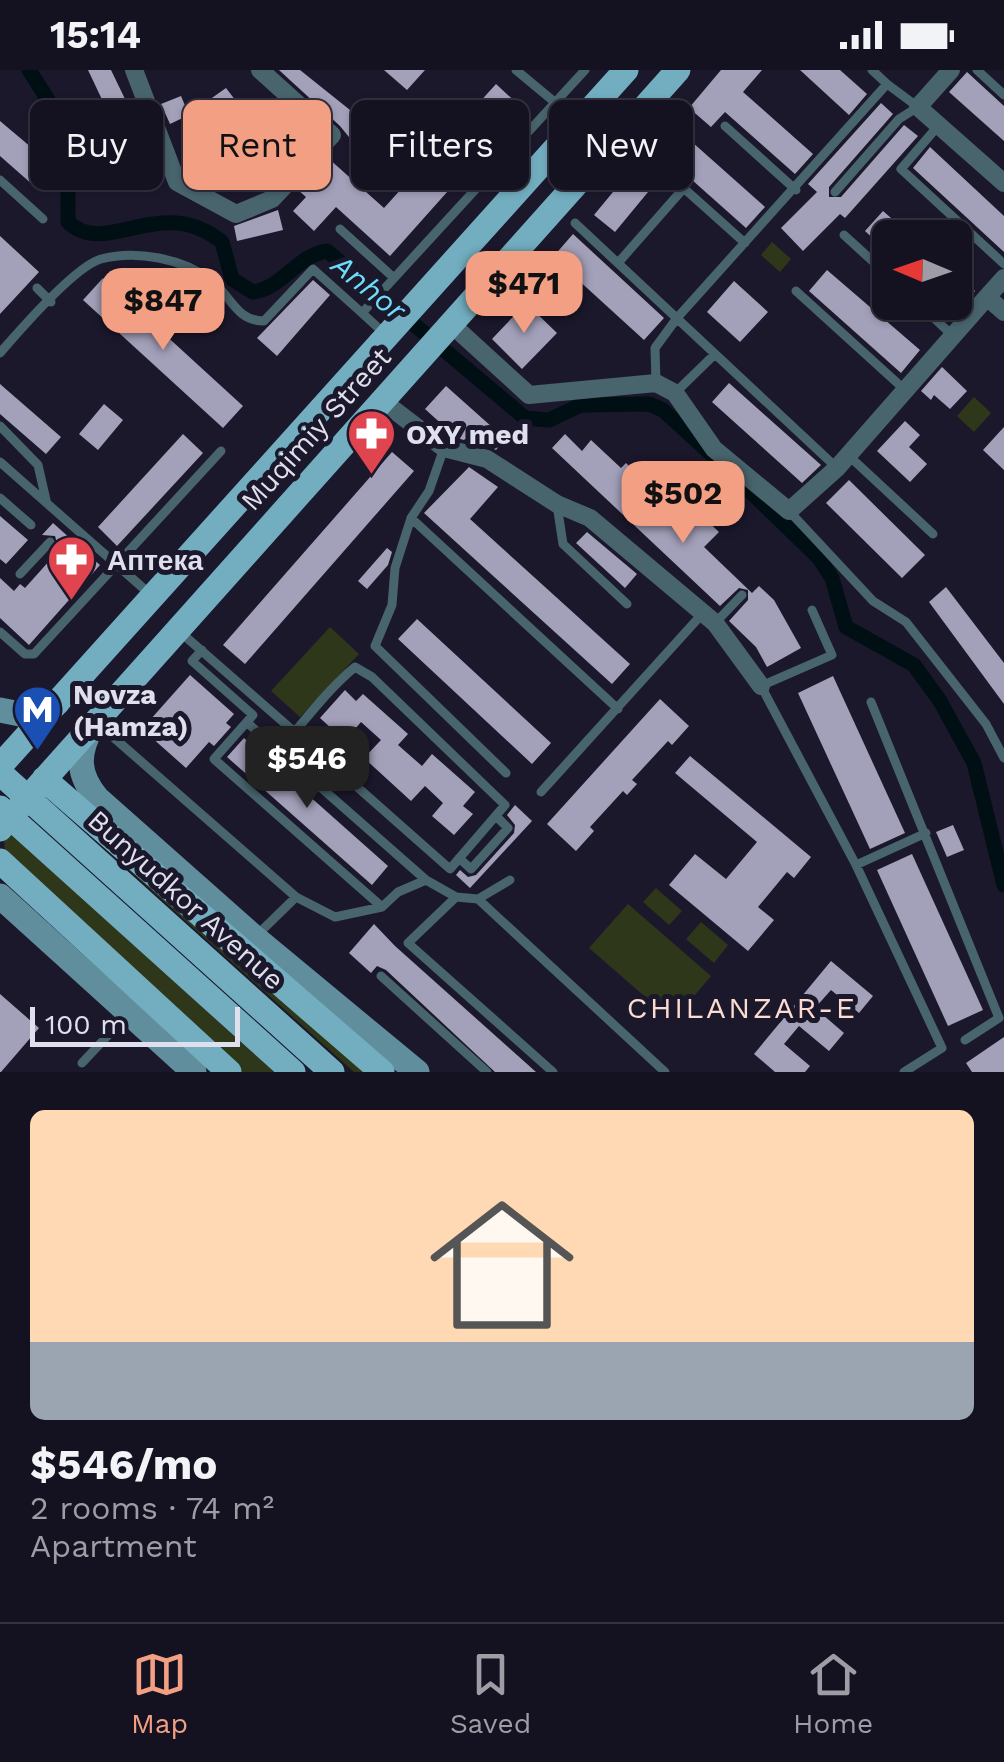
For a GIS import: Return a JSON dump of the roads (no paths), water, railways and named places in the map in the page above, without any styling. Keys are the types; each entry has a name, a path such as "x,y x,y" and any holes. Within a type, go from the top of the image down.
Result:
{"main road":[{"name":"Muqimiy Street","path":"599,100 626,70"},
{"name":"Muqimiy Street","path":"0,829 678,70"},
{"name":"Muqimiy Street","path":"4,757 549,155"},
{"name":"Bunyudkor Avenue","path":"4,757 332,1072"},
{"path":"44,779 382,1072"},
{"name":"Bunyudkor Avenue","path":"0,808 293,1072"},
{"path":"0,861 173,1036 229,1072"}],"street":[{"path":"134,70 177,182 236,214 272,199 332,134 260,70"},
{"path":"951,70 918,107 1004,184"},
{"path":"447,326 529,395 656,383 675,393 706,440 789,511 842,461 1004,278"},
{"path":"987,297 1004,312"},
{"path":"381,400 444,448 487,459 557,504 590,518 709,618 761,686"},
{"path":"0,710 30,716 57,702"},
{"path":"95,721 80,757 90,790 255,938 417,1072"},
{"path":"0,896 130,1012 173,1036 194,1072"}],"lane":[{"path":"516,70 551,100"},
{"path":"559,100 585,70"},
{"path":"835,192 899,119 918,107 872,70"},
{"path":"977,70 1004,95"},
{"path":"656,383 655,348 677,318 888,84"},
{"path":"529,132 549,111"},
{"path":"938,125 901,169 1004,264"},
{"path":"725,126 796,190"},
{"path":"0,180 43,218"},
{"path":"364,312 474,190"},
{"path":"478,190 498,212"},
{"path":"618,262 682,190"},
{"path":"684,190 745,243"},
{"path":"575,222 715,354 933,534"},
{"path":"340,229 393,279"},
{"path":"844,235 872,261"},
{"path":"0,353 99,259 150,256 198,271 216,283 242,316 254,321 264,321 314,268 388,334"},
{"path":"37,288 50,302"},
{"path":"796,291 906,390"},
{"path":"936,320 953,336"},
{"path":"675,393 715,354"},
{"path":"0,426 38,465 47,503"},
{"path":"444,448 428,490 411,518 395,568 392,604 375,646 506,773"},
{"path":"0,632 25,654 34,654 221,451"},
{"path":"0,462 47,503 64,526 152,596"},
{"path":"0,498 30,526"},
{"path":"557,504 563,544 627,604"},
{"path":"789,511 873,600 906,622 986,724 1004,758"},
{"path":"411,518 618,709"},
{"path":"20,574 50,542"},
{"path":"541,792 709,618 742,595"},
{"path":"812,610 832,655 761,686 856,865 942,1048 904,1072"},
{"path":"177,629 202,650 295,732 450,869 505,805 372,677 355,667 295,732 279,750"},
{"path":"202,650 192,661 252,715 214,759 382,906"},
{"path":"871,702 999,1018 966,1040"},
{"path":"95,721 296,897 334,917 382,906 398,892 426,880"},
{"path":"251,726 426,880 456,896 478,900 661,1071"},
{"path":"459,858 471,869 508,828 496,816"},
{"path":"856,865 926,833"},
{"path":"478,900 510,880"},
{"path":"456,896 408,943 553,1072"},
{"path":"255,938 296,897"},
{"path":"380,976 487,1072"},
{"path":"82,1063 130,1012"}],"waterway":[{"name":"Anhor","path":"29,70 71,136 75,153 68,190 68,222 83,231 100,234 156,223 199,228 222,242 232,279 253,292 273,285 307,259 327,251 525,418 549,420 581,405 649,404 663,410 711,454"},
{"name":"Anhor","path":"728,470 819,558 832,578 846,627 914,665 940,701 974,763 1004,885"}],"place":[{"name":"OXY med","path":"371,476"},
{"name":"Аптека","path":"72,602"},
{"name":"Novza (Hamza)","path":"38,752"}],"district":[{"name":"CHILANZAR-E","path":"742,1007"}]}
